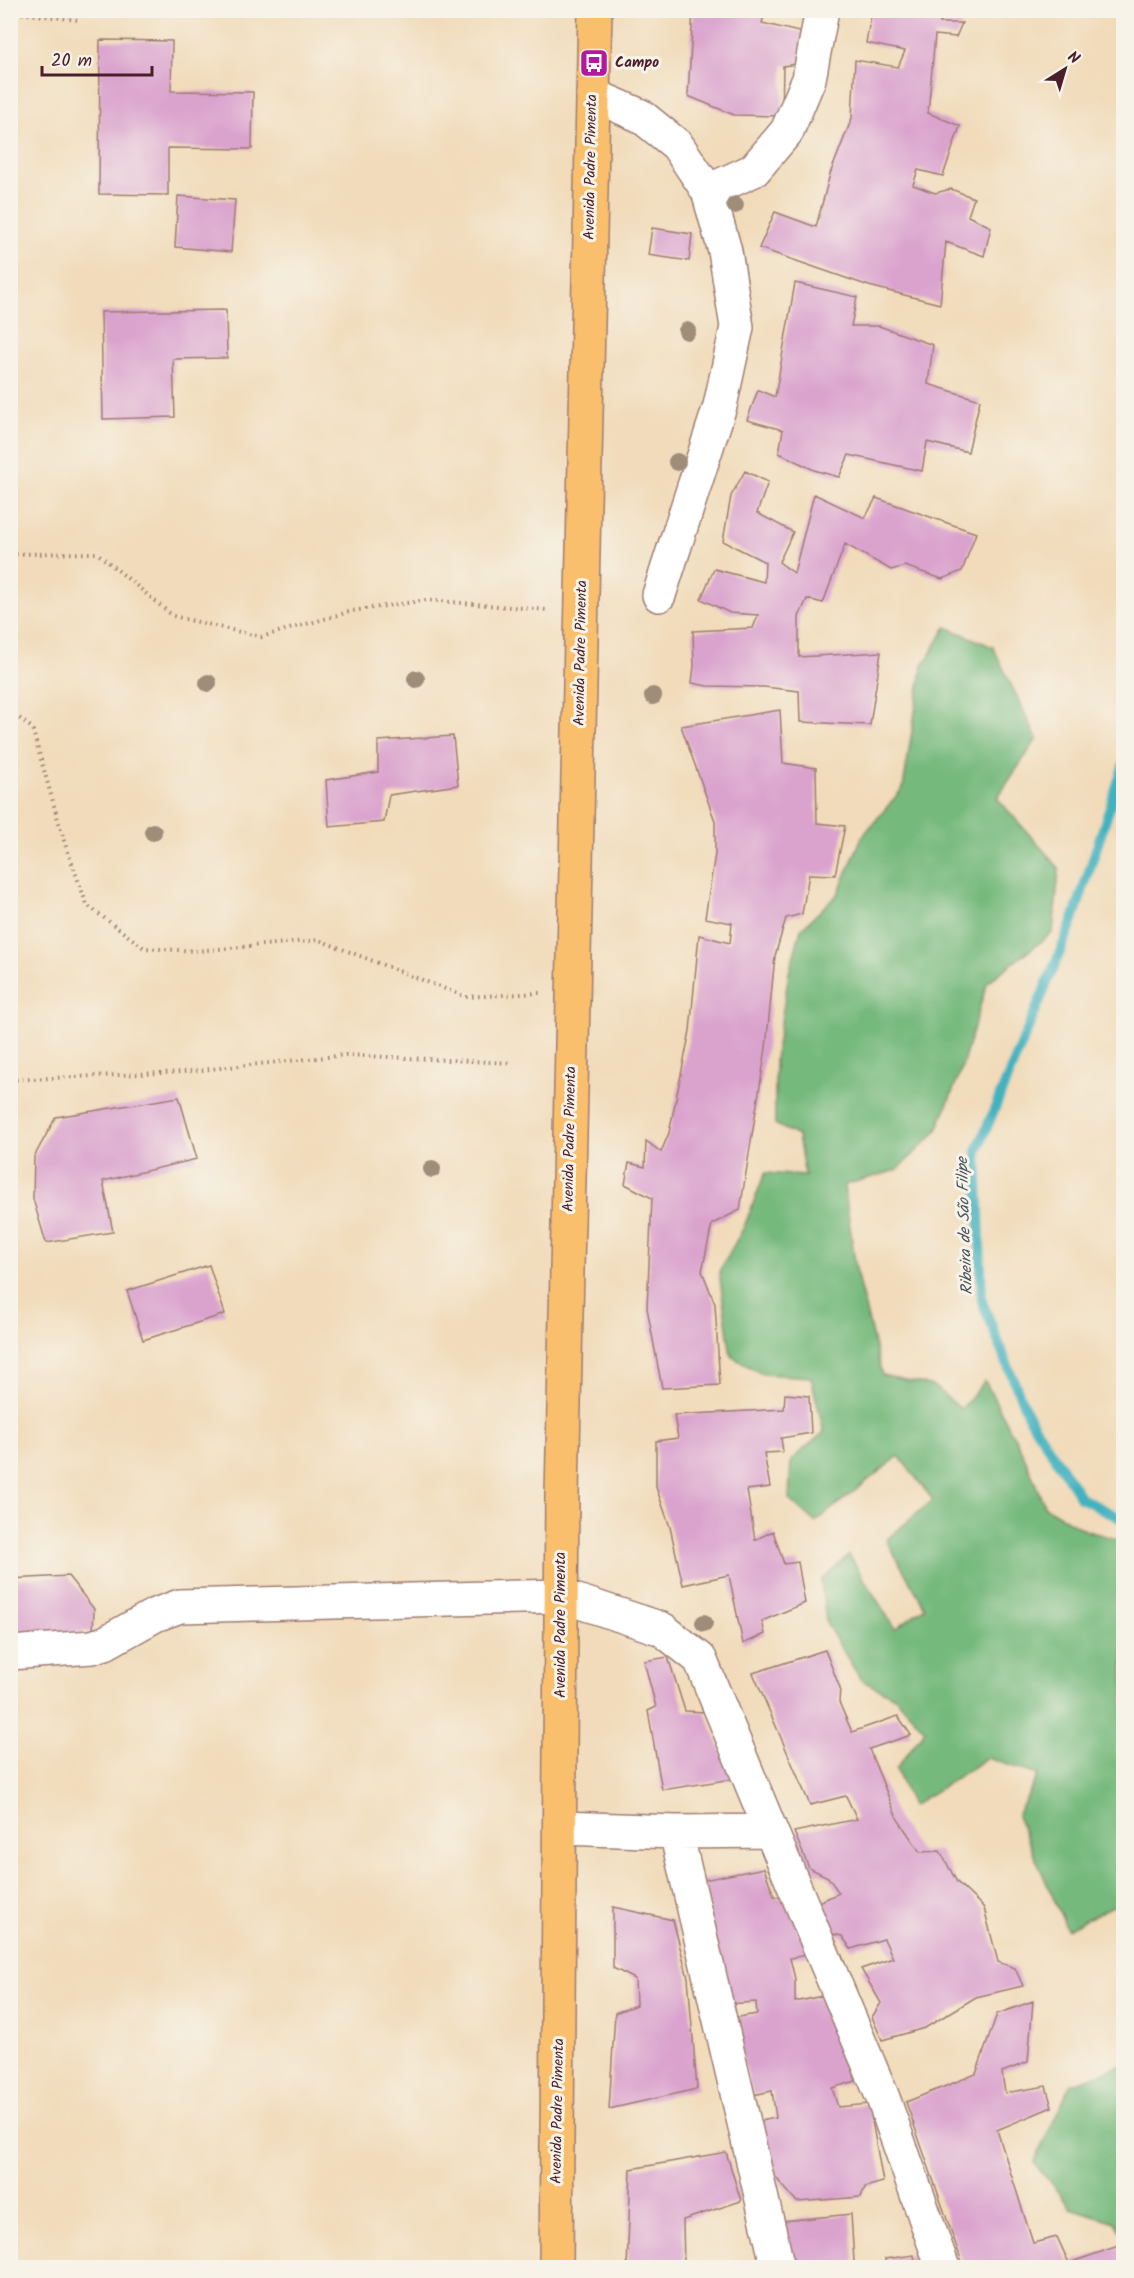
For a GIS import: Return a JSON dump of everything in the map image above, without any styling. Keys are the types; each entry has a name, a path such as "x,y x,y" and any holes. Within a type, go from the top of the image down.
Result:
{"main road":[{"name":"Avenida Padre Pimenta","path":"556,2268 562,1495 595,10"}],"street":[{"path":"708,191 754,170 787,131 809,79 822,10"},
{"path":"593,95 641,116 677,145 708,191 725,251 737,327 720,406 659,596"},
{"path":"10,1653 92,1647 105,1643 155,1615 180,1606 562,1596 662,1629 700,1659 883,2098 943,2268"},
{"path":"561,1828 676,1832 771,1831"},
{"path":"676,1832 778,2268"}],"path":[{"path":"10,12 78,20 79,10"},
{"path":"10,554 97,553 173,616 261,637 352,611 427,600 582,613"},
{"path":"10,711 32,728 65,844 87,905 144,948 196,951 319,940 466,997 573,991"},
{"path":"10,1080 182,1072 346,1054 511,1063"}],"green space":[{"path":"946,627 993,647 1037,739 997,798 1059,868 1053,932 987,983 960,1073 936,1132 897,1170 844,1185 857,1276 882,1375 933,1386 961,1409 985,1381 1025,1458 1045,1507 1084,1530 1123,1541 1123,1901 1067,1929 1017,1816 1038,1775 987,1758 912,1806 896,1769 925,1730 895,1697 861,1680 826,1623 821,1580 849,1555 895,1629 925,1607 886,1540 933,1500 899,1456 815,1522 789,1499 791,1460 824,1432 811,1377 762,1374 731,1356 719,1272 744,1227 765,1173 805,1176 798,1136 775,1124 775,1059 789,973 801,929 838,894 862,837 903,788 922,668"},
{"path":"1124,2065 1123,2234 1115,2222 1071,2208 1034,2163 1071,2084"}],"building":[{"path":"693,10 766,10 762,23 803,33 804,63 783,66 782,116 734,115 688,96"},
{"path":"872,10 942,10 940,23 962,23 956,37 935,35 928,113 960,126 943,176 918,170 913,185 935,193 951,189 974,198 968,216 991,227 984,256 946,242 940,304 869,286 759,248 775,212 816,227 830,174 852,118 855,60 898,67 905,51 866,43"},
{"path":"100,40 172,41 171,91 253,92 252,149 168,148 168,195 99,194"},
{"path":"178,196 235,200 231,252 175,247"},
{"path":"652,228 692,234 689,261 648,255"},
{"path":"795,283 857,297 851,326 879,326 933,345 928,384 980,400 968,452 927,442 922,471 849,455 839,477 814,470 779,453 783,430 747,420 758,390 775,397"},
{"path":"226,310 227,358 173,359 175,417 103,419 101,312"},
{"path":"745,471 768,482 757,513 793,532 779,562 794,573 814,494 865,518 876,498 976,533 962,571 942,579 905,566 891,570 845,544 823,603 807,599 799,617 799,657 881,652 870,725 800,722 799,691 764,687 707,686 692,683 693,631 753,628 758,615 730,613 701,599 714,569 764,582 765,562 723,541 731,496"},
{"path":"780,710 783,763 816,768 817,823 845,826 835,875 809,874 802,914 786,918 775,956 766,1048 740,1210 712,1224 702,1271 715,1304 720,1385 662,1388 647,1308 652,1198 625,1184 629,1163 645,1167 646,1141 661,1152 669,1133 690,1031 699,935 730,943 732,923 705,918 715,854 715,821 681,726"},
{"path":"453,736 458,785 389,795 384,822 329,827 326,780 378,772 378,741"},
{"path":"179,1097 197,1159 103,1181 113,1232 46,1243 33,1199 34,1157 56,1117"},
{"path":"209,1265 225,1314 143,1340 127,1291"},
{"path":"785,1394 809,1396 811,1433 781,1438 783,1452 764,1453 770,1487 747,1490 755,1540 773,1531 784,1564 798,1562 805,1603 762,1621 765,1634 743,1644 729,1575 683,1585 670,1527 656,1487 656,1441 678,1438 674,1415 784,1409"},
{"path":"68,1576 94,1609 93,1631 10,1638 10,1579"},
{"path":"825,1650 840,1688 839,1702 852,1732 898,1716 911,1735 869,1749 897,1818 920,1852 940,1851 957,1882 984,1908 998,1962 1015,1968 1023,1986 976,1997 925,2028 882,2040 872,2017 881,2003 861,1969 893,1958 884,1939 851,1949 842,1936 827,1933 819,1902 839,1893 828,1877 809,1868 794,1832 857,1819 846,1796 810,1805 753,1673"},
{"path":"668,1657 685,1711 705,1712 733,1779 662,1790 648,1711 656,1707 644,1661"},
{"path":"764,1868 774,1896 795,1902 813,1954 790,1958 795,1979 795,2002 831,1994 856,2081 832,2088 838,2107 869,2104 883,2182 865,2187 861,2197 797,2202 769,2170 760,2121 776,2118 772,2091 753,2095 731,2018 757,2014 756,2002 727,2004 703,1880"},
{"path":"613,1907 673,1920 688,1978 697,2089 609,2109 615,2013 636,2005 635,1979 613,1968"},
{"path":"1033,2001 1028,2062 1002,2072 1005,2093 1046,2086 1052,2107 997,2130 1033,2243 1057,2237 1069,2263 1121,2245 1124,2268 964,2268 906,2102 976,2074 997,2014"},
{"path":"726,2152 741,2201 683,2220 684,2268 627,2268 631,2169"},
{"path":"851,2214 854,2262 833,2268 794,2268 783,2221"},
{"path":"914,2255 916,2268 886,2268 885,2259"}],"waterway":[{"name":"Ribeira de São Filipe","path":"1124,764 1072,923 977,1151 982,1301 1028,1416 1081,1498 1124,1520"}],"place":[{"name":"Campo","path":"594,63"}]}
